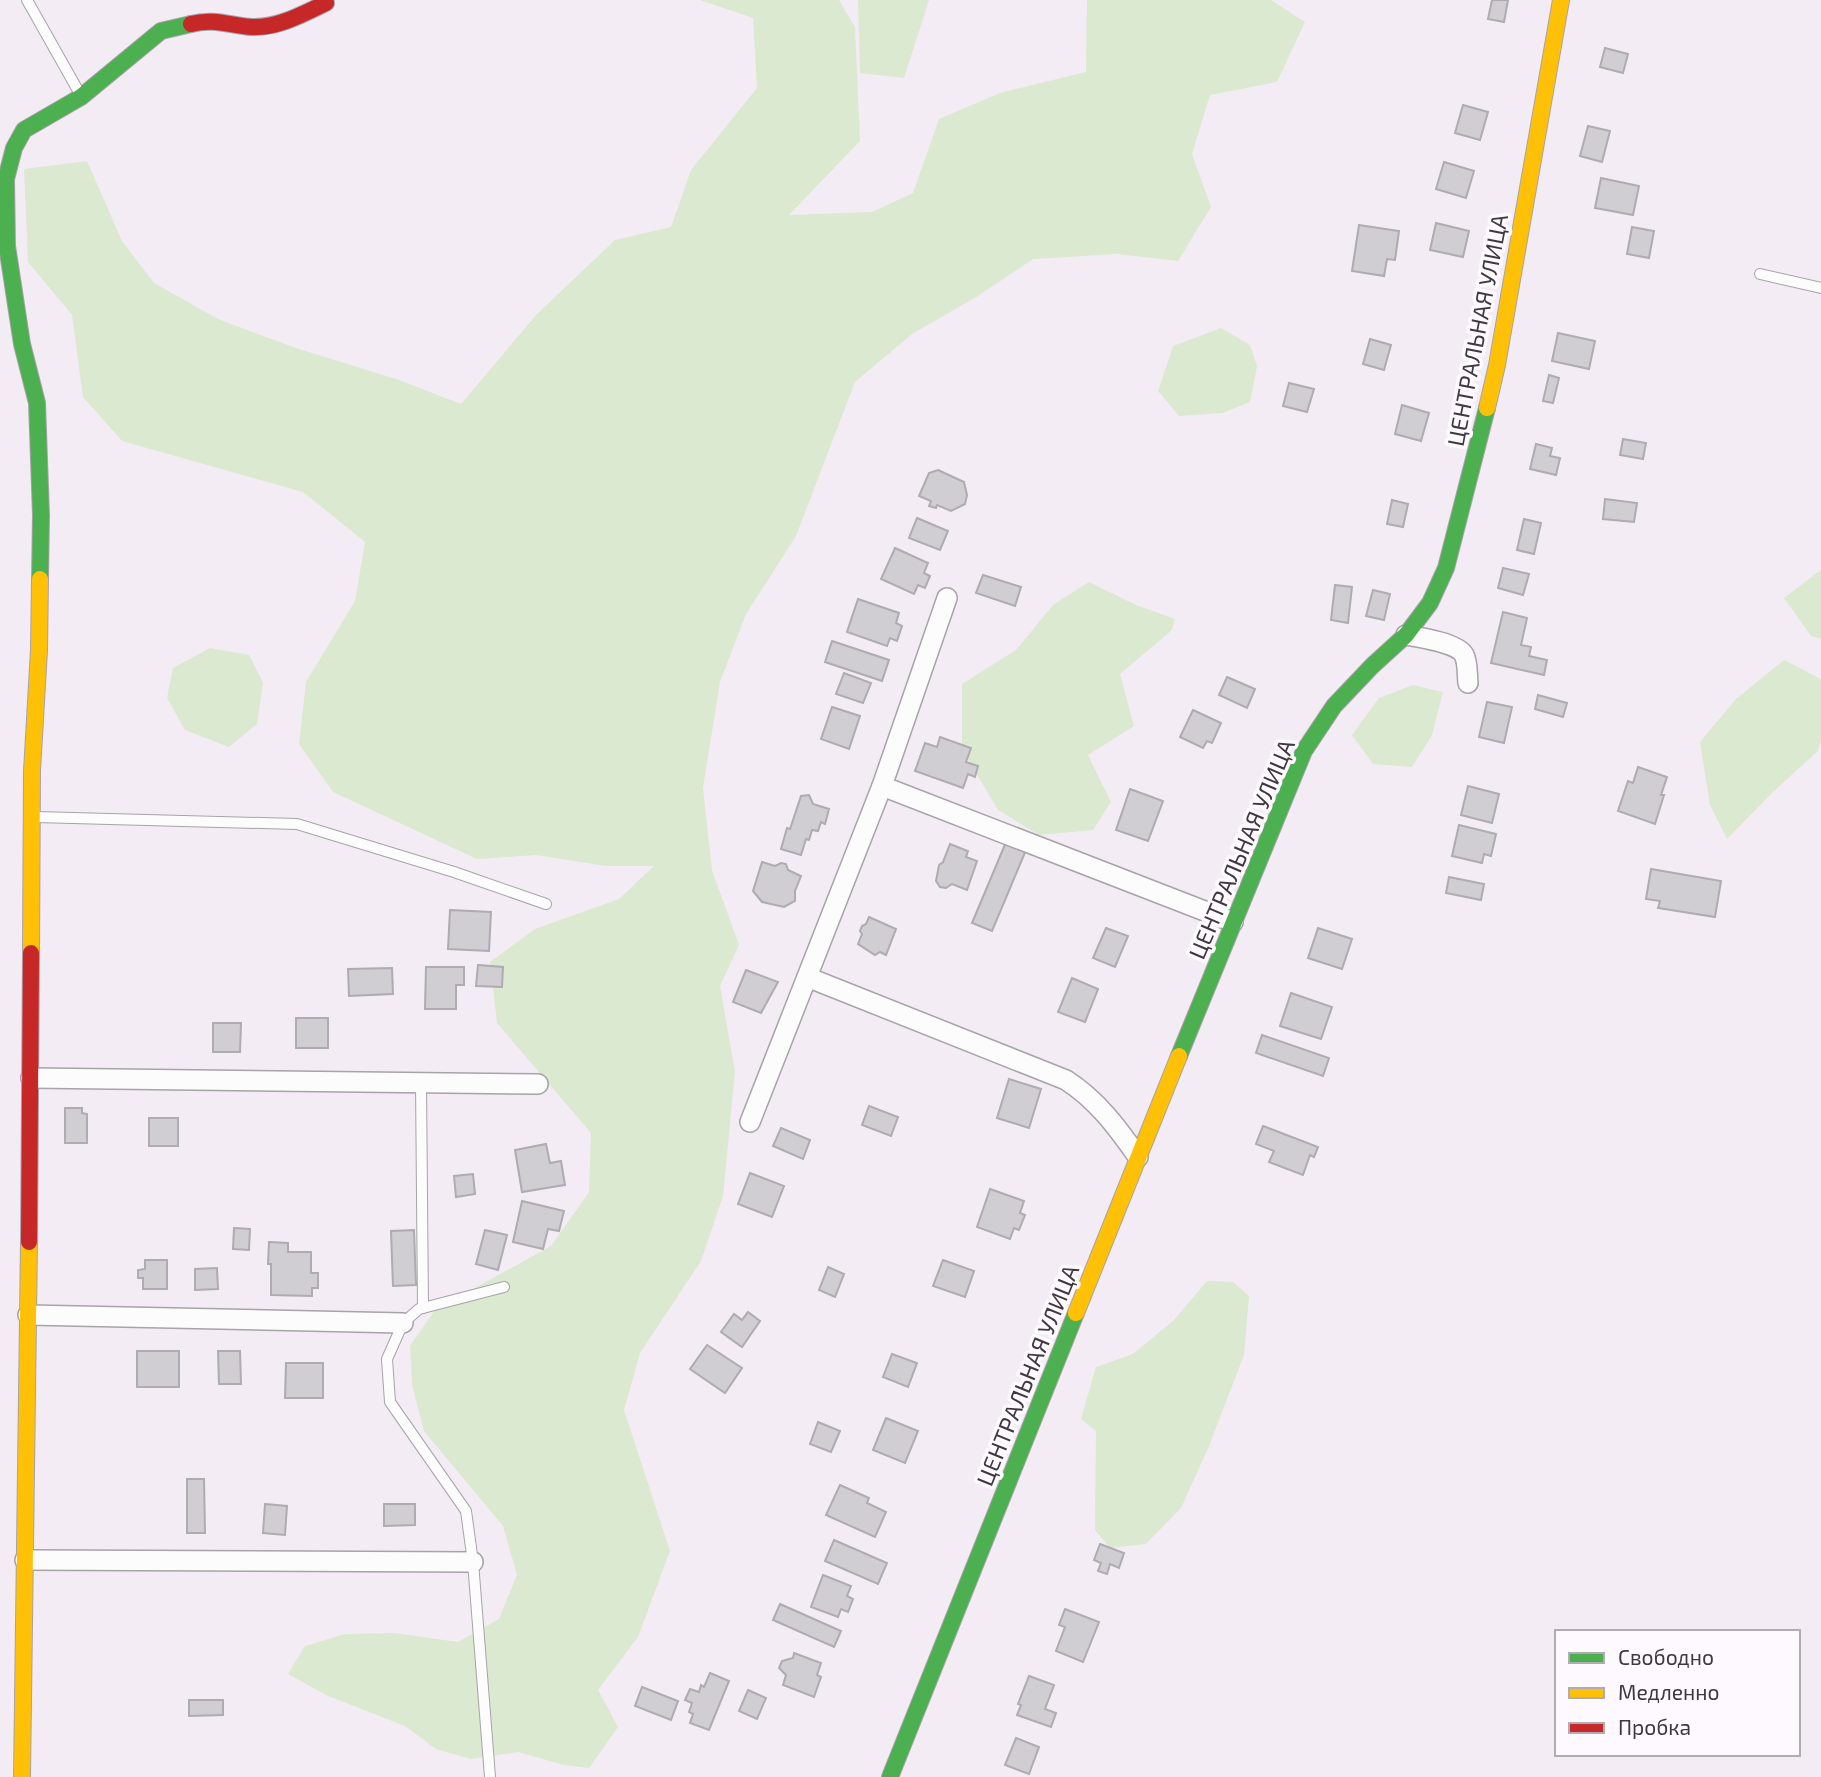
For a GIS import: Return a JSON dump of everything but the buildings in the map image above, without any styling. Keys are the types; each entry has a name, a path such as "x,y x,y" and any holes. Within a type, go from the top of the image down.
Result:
{"street":[{"name":"ЦЕНТРАЛЬНАЯ УЛИЦА","path":"890,1777 1304,751 1334,706 1406,635 1430,603 1446,568 1497,365 1561,0"},
{"path":"22,1777 32,771 39,650 41,515 37,403 22,344 7,246 6,179 14,148 24,130 81,97 161,31 206,20 254,27 285,23 328,1"},
{"path":"750,1122 882,786 947,598"},
{"path":"1406,635 1428,638 1461,650 1465,656 1468,683"},
{"path":"882,786 1233,922"},
{"path":"807,978 1066,1080 1086,1092 1105,1112 1138,1157"},
{"path":"31,1078 538,1084"},
{"path":"28,1315 403,1323"},
{"path":"25,1560 473,1562"}],"lane":[{"path":"27,0 81,97"},
{"path":"1760,274 1821,288"},
{"path":"32,817 297,824 454,872 546,904"},
{"path":"421,1083 423,1308"},
{"path":"490,1777 473,1562 466,1511 390,1402 387,1359 403,1323 423,1308 504,1287"}],"green space":[{"path":"700,0 839,0 855,27 860,141 789,215 872,212 913,193 939,119 1000,93 1086,72 1087,0 1271,0 1305,22 1277,82 1210,95 1192,154 1211,207 1178,261 1117,254 1033,259 978,296 912,334 855,382 796,536 746,614 720,682 703,788 712,870 739,945 720,986 735,1072 723,1196 701,1261 640,1353 624,1410 670,1551 638,1637 598,1690 618,1727 589,1768 564,1765 518,1752 471,1759 436,1749 405,1726 328,1696 288,1674 305,1646 345,1634 394,1633 458,1642 499,1619 517,1575 503,1526 424,1431 412,1385 410,1346 435,1310 551,1246 589,1192 591,1133 497,1023 490,962 535,929 619,899 654,866 606,866 536,855 477,859 333,792 299,744 306,682 355,601 365,542 303,492 122,441 83,397 72,315 28,262 24,169 87,161 122,241 154,283 218,319 296,348 399,380 461,404 537,314 615,240 671,227 691,170 757,88 753,18"},
{"path":"858,0 929,0 904,78 860,73"},
{"path":"1221,328 1250,345 1257,366 1250,402 1223,413 1179,416 1158,391 1173,346"},
{"path":"1821,570 1821,639 1811,636 1784,598"},
{"path":"1089,582 1136,605 1175,619 1172,630 1120,674 1134,726 1088,755 1111,802 1093,830 1039,835 998,810 962,749 962,684 1016,650 1053,605"},
{"path":"210,648 249,655 263,683 257,724 229,747 185,730 167,698 173,668"},
{"path":"1784,660 1821,679 1821,740 1818,751 1727,839 1710,805 1700,742 1736,699"},
{"path":"1413,685 1443,692 1432,735 1412,767 1373,764 1352,735 1379,698"},
{"path":"1207,1281 1233,1282 1249,1296 1244,1355 1209,1446 1181,1508 1146,1544 1110,1548 1095,1530 1096,1431 1081,1419 1096,1367 1133,1354 1174,1320"}],"traffic: fast":[{"path":"40,579 37,403 22,344 7,246 6,179 14,148 24,130 81,97 161,31 191,24"},
{"path":"1179,1056 1304,751 1334,706 1406,635 1430,603 1446,568 1487,408"},
{"path":"890,1777 1076,1313"}],"traffic: slow":[{"path":"1487,408 1497,365 1561,0"},
{"path":"31,953 32,771 40,579"},
{"path":"1076,1313 1179,1056"},
{"path":"22,1777 29,1242"}],"traffic: jam":[{"path":"191,24 207,22 262,27 290,20 326,3"},
{"path":"29,1242 31,953"}]}
